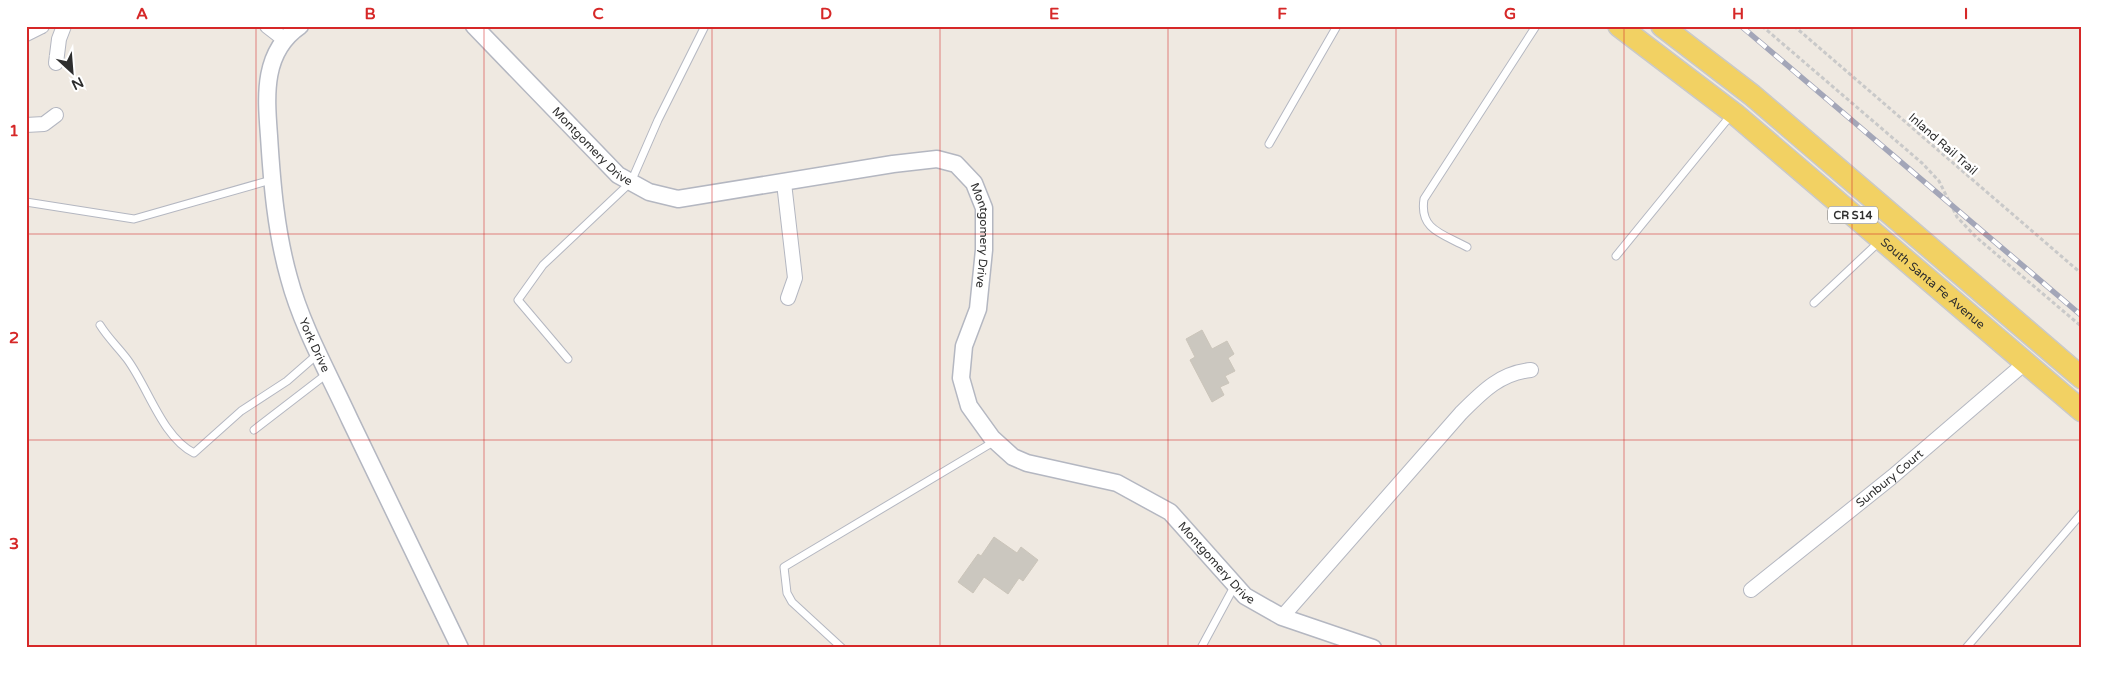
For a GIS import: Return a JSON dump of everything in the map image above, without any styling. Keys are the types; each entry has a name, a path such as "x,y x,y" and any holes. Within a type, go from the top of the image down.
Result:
{"main road":[{"name":"South Santa Fe Avenue","path":"1619,26 1733,113 2082,411"},
{"name":"South Santa Fe Avenue","path":"1662,26 1752,95 2082,378"}],"street":[{"path":"26,34 42,26"},
{"path":"56,63 59,39 64,26"},
{"path":"267,26 285,40"},
{"name":"York Drive","path":"300,26 285,40 278,50 268,75 266,90 271,180 281,246 289,279 300,312 328,373 460,648"},
{"name":"Montgomery Drive","path":"474,26 618,175 649,192 678,199 893,164 937,159 956,164 974,183 984,208 984,250 978,309 964,346 961,378 969,406 996,441 1013,457 1027,463 1117,483 1170,512 1246,596 1282,617 1373,648"},
{"path":"26,125 44,124 56,115"},
{"path":"784,183 795,278 788,298"},
{"name":"Sunbury Court","path":"1751,590 1892,477 2024,363"},
{"path":"1282,617 1461,413 1487,387 1515,371 1530,370"}],"lane":[{"path":"568,359 518,300 543,265 631,182 658,120 705,26"},
{"path":"1268,144 1337,26"},
{"path":"1467,247 1431,227 1424,219 1424,199 1536,26"},
{"path":"1616,256 1733,113"},
{"path":"26,202 134,219 271,180"},
{"path":"1814,303 1882,239"},
{"path":"100,325 108,339 127,359 171,434 180,445 194,453 241,411 286,381 319,353"},
{"path":"254,430 328,373"},
{"path":"842,648 792,602 787,593 784,567 996,441"},
{"path":"1966,648 2082,513"},
{"path":"1201,648 1235,584"}],"path":[{"path":"1762,26 1922,163 1939,180 1957,217 1976,237 2082,326"},
{"name":"Inland Rail Trail","path":"1794,26 2082,274"}],"building":[{"path":"1202,330 1212,349 1227,341 1234,354 1228,358 1235,371 1225,376 1229,383 1220,387 1224,395 1212,402 1190,360 1195,357 1186,339"},
{"path":"994,537 1017,553 1021,547 1038,560 1023,581 1019,578 1008,594 984,577 973,593 958,582 978,554 981,556"}],"railway":[{"path":"1741,26 2082,316"}]}
